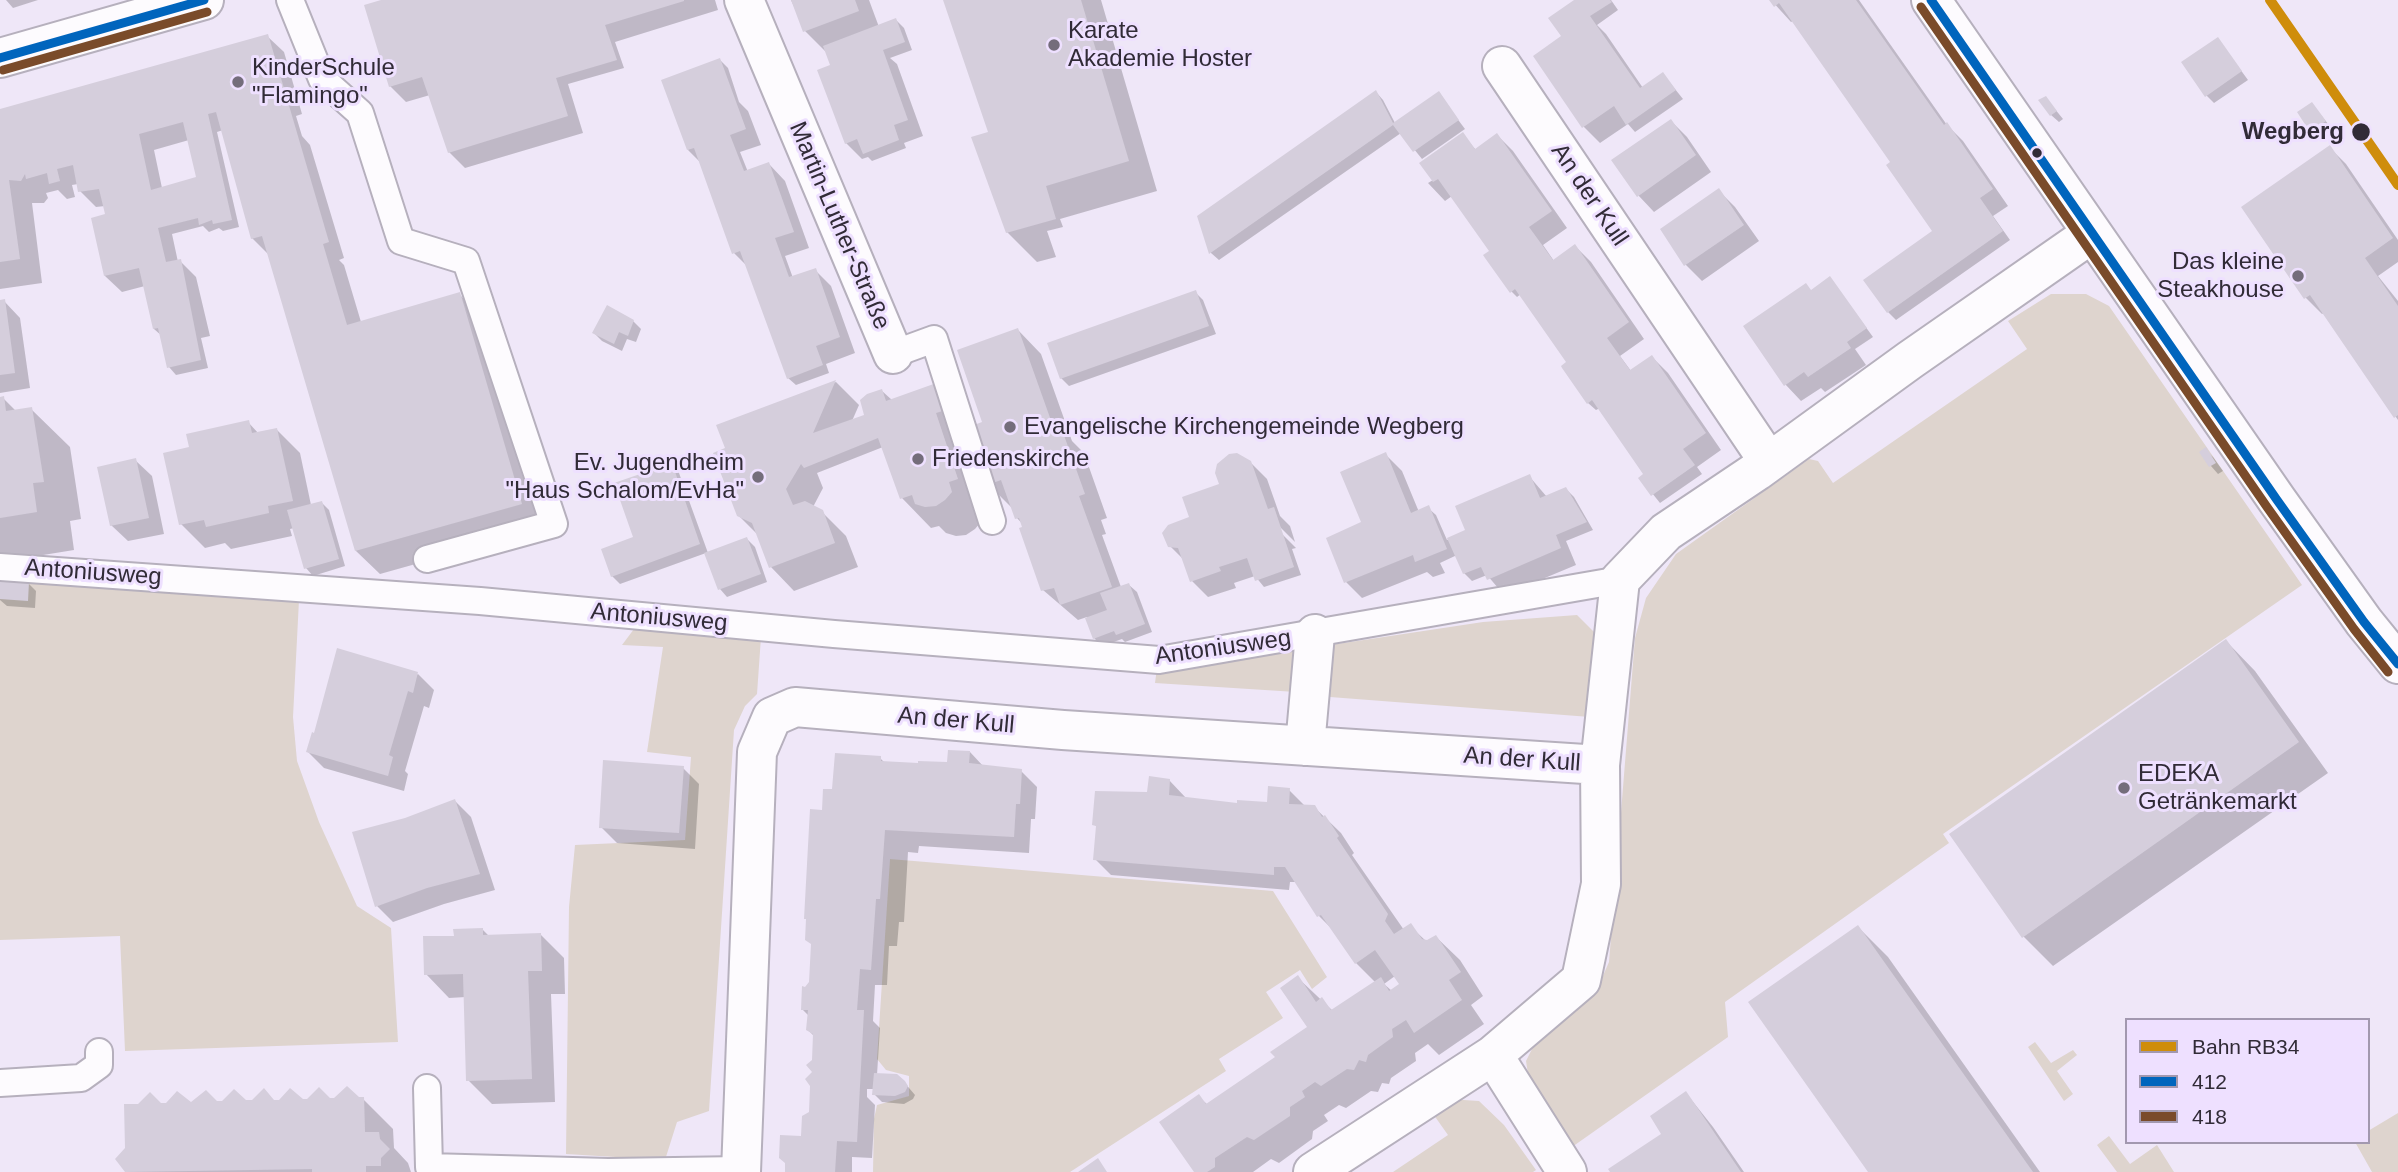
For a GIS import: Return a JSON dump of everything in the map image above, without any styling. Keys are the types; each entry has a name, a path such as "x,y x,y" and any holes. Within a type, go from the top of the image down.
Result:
{"street":[{"path":"0,58 204,0"},
{"name":"Martin-Luther-Straße","path":"744,0 893,354"},
{"path":"1931,0 2091,234 2325,566 2398,664"},
{"name":"An der Kull","path":"1502,66 1769,462"},
{"path":"1620,580 1666,532 2091,234"},
{"name":"An der Kull","path":"1313,1172 1493,1055 1581,980 1601,884 1600,765 1620,580"},
{"name":"Antoniusweg","path":"1305,747 1315,634"},
{"name":"An der Kull","path":"741,1171 757,752 772,717 795,707 1063,730 1600,765"},
{"path":"1493,1055 1567,1172"}],"lane":[{"path":"290,0 322,79 360,113 401,240 466,261 554,524 427,559"},
{"name":"Martin-Luther-Straße","path":"893,354 934,339 992,521"},
{"name":"Antoniusweg","path":"0,567 480,601 834,634 1158,660 1620,580"},
{"path":"0,1083 81,1078 99,1058"},
{"path":"427,1088 429,1167 608,1172 741,1171"}],"shaded area":[{"path":"2051,294 2086,294 2109,306 2302,585 1943,834 1949,843 1725,1002 1728,1037 1572,1147 1531,1093 1526,1061 1542,1029 1595,994 1609,962 1635,638 1646,598 1676,554 1809,459 1818,461 1833,483 2027,349 2008,321"},
{"path":"0,580 299,600 293,717 297,761 319,822 357,906 391,928 398,1042 125,1051 120,936 0,940"},
{"path":"1577,615 1594,632 1597,653 1590,717 1317,696 1324,646 1483,622"},
{"path":"634,629 761,637 757,694 745,706 734,730 709,1111 677,1122 665,1160 566,1154 569,907 575,845 685,840 691,757 647,752 663,647 622,645"},
{"path":"1298,646 1296,692 1155,683 1157,668"},
{"path":"890,859 1273,891 1327,977 1312,989 1300,970 1266,992 1283,1018 1219,1059 1226,1071 1070,1172 873,1172 874,1119 877,1105 909,1096 909,1076 886,1070 877,1059"},
{"path":"2035,1042 2051,1063 2073,1050 2077,1055 2057,1071 2073,1094 2064,1101 2028,1047"},
{"path":"1448,1099 1479,1101 1504,1125 1536,1170 1393,1172 1448,1135 1431,1111"},
{"path":"2398,1113 2398,1172 2372,1172 2356,1144 2370,1144 2370,1130"},
{"path":"2109,1136 2130,1164 2157,1145 2174,1172 2117,1172 2097,1145"}],"building":[{"path":"381,0 684,1 605,25 617,60 556,78 568,116 448,153 422,77 389,87 364,5"},
{"path":"791,0 855,0 859,11 803,32"},
{"path":"943,0 1081,0 1129,161 1046,186 1056,219 1006,233 971,137 988,132"},
{"path":"1574,0 1610,0 1612,2 1590,16 1640,88 1663,72 1676,90 1626,125 1614,106 1582,128 1533,56 1561,36 1548,18"},
{"path":"1769,0 1856,0 1944,125 1947,122 1993,189 1980,198 2003,231 1887,313 1863,280 1932,231 1886,165 1890,162 1779,3 1774,7"},
{"path":"896,18 905,42 883,50 908,120 894,125 899,140 863,154 857,139 845,144 817,70 830,65 823,46"},
{"path":"268,34 329,242 323,244 347,325 460,292 522,504 355,551 262,236 251,239 216,112 208,114 232,220 213,224 212,220 199,225 198,218 158,228 166,262 181,259 201,360 167,368 158,328 153,329 139,268 104,276 91,218 105,214 99,189 78,192 73,165 57,169 60,181 49,184 47,173 26,179 25,174 21,181 9,180 20,259 0,262 0,109","holes":["183,122 196,177 151,190 139,134"]},
{"path":"2218,37 2242,71 2205,97 2181,62"},
{"path":"720,58 746,129 730,135 744,171 769,162 794,232 775,238 789,277 816,268 840,337 816,346 823,365 787,379 740,251 732,254 694,148 687,150 661,80"},
{"path":"1376,90 1393,123 1439,91 1459,120 1413,152 1393,125 1209,254 1197,216"},
{"path":"2046,96 2057,111 2050,116 2038,100"},
{"path":"2312,102 2326,121 2310,132 2297,112"},
{"path":"1671,119 1696,155 1637,197 1611,160"},
{"path":"1463,132 1475,149 1497,133 1552,211 1529,227 1553,260 1575,244 1629,322 1607,338 1630,370 1652,355 1706,433 1683,449 1695,465 1651,496 1638,478 1643,474 1592,400 1587,404 1562,368 1566,362 1515,289 1510,293 1483,255 1489,251 1438,179 1433,182 1419,163"},
{"path":"2330,145 2393,238 2365,258 2398,306 2398,415 2394,418 2310,295 2304,299 2241,207"},
{"path":"1719,188 1744,225 1684,266 1660,229"},
{"path":"1830,276 1867,328 1847,342 1851,348 1808,377 1804,372 1784,386 1743,326 1806,283 1811,290"},
{"path":"1196,290 1209,326 1060,379 1047,343"},
{"path":"5,299 15,373 0,375 0,300"},
{"path":"607,305 634,320 628,336 619,332 614,344 592,333"},
{"name":"Evangelische Kirchengemeinde Wegberg","path":"1018,328 1054,429 1061,427 1085,494 1079,496 1112,587 1060,605 1054,588 1041,591 1019,528 1022,527 1019,518 1015,519 1001,480 987,485 966,428 982,422 957,350"},
{"path":"836,380 813,433 864,415 860,400 867,394 882,389 886,401 942,381 952,408 936,413 958,479 949,482 952,492 936,506 915,504 912,495 900,499 878,438 804,468 801,464 786,489 793,505 805,501 823,510 835,543 769,568 752,523 737,516 713,453 725,448 716,425"},
{"path":"4,396 6,411 32,407 44,482 33,483 37,512 0,518 0,397"},
{"path":"249,420 252,433 277,428 293,501 268,506 269,513 206,527 204,520 179,525 163,453 189,447 186,434"},
{"path":"2206,447 2216,463 2209,467 2199,452"},
{"path":"1386,452 1411,513 1429,505 1447,549 1415,562 1413,555 1344,583 1326,538 1361,522 1340,472"},
{"path":"1237,453 1251,461 1268,509 1274,507 1294,567 1255,581 1247,558 1219,567 1221,571 1190,582 1178,548 1168,547 1162,533 1168,525 1189,517 1182,497 1219,484 1215,473 1217,464 1229,454"},
{"path":"136,458 149,518 110,526 97,467"},
{"path":"672,463 700,544 611,577 601,549 633,537 614,483"},
{"path":"1530,474 1540,498 1566,487 1587,522 1556,535 1561,548 1487,580 1481,567 1463,574 1447,538 1465,530 1455,506"},
{"path":"322,501 339,559 304,569 287,510"},
{"path":"747,537 761,574 718,590 704,553"},
{"path":"0,581 29,582 28,601 0,599"},
{"path":"1129,583 1145,624 1116,635 1114,631 1093,639 1085,618 1107,610 1100,593"},
{"name":"EDEKA Getränkemarkt","path":"2226,639 2299,742 2022,938 1949,834"},
{"path":"337,648 418,672 413,693 408,691 389,755 393,757 388,776 306,752 312,732 314,733"},
{"path":"948,750 970,751 969,763 1022,769 1020,804 1016,804 1014,837 885,830 871,970 860,969 857,1010 864,1010 857,1142 837,1141 835,1172 785,1172 785,1163 779,1158 780,1135 801,1136 802,1116 809,1112 810,1086 805,1079 812,1072 806,1065 812,1060 813,1034 806,1030 808,1010 801,1010 802,986 805,987 809,982 811,944 805,940 804,919 810,809 822,810 823,789 832,789 835,753 881,756 881,761 918,763 947,762"},
{"path":"603,760 684,766 679,833 599,828"},
{"path":"1149,776 1170,779 1169,795 1237,803 1237,800 1267,802 1268,786 1290,788 1289,804 1315,805 1322,817 1325,815 1339,836 1337,838 1388,914 1385,921 1394,934 1411,923 1422,939 1427,940 1436,935 1461,972 1449,980 1462,1000 1414,1033 1406,1020 1392,1029 1393,1037 1368,1055 1366,1062 1359,1060 1354,1070 1347,1069 1321,1086 1315,1082 1302,1091 1305,1097 1290,1107 1290,1116 1254,1140 1247,1137 1215,1158 1215,1167 1207,1172 1194,1172 1159,1122 1199,1094 1206,1104 1275,1057 1270,1052 1307,1027 1280,988 1298,975 1316,1002 1322,997 1331,1010 1381,977 1389,991 1399,984 1375,950 1355,964 1321,915 1317,917 1285,867 1274,867 1274,875 1093,860 1095,791 1147,792"},
{"path":"455,799 480,874 427,888 375,907 352,832 405,818"},
{"path":"1858,925 2033,1172 1868,1172 1748,1002"},
{"path":"483,928 483,935 541,933 542,971 528,971 532,1079 466,1081 463,974 424,975 423,936 454,936 453,929"},
{"path":"874,1073 897,1074 908,1086 905,1092 895,1096 872,1095"},
{"path":"347,1086 359,1097 364,1097 365,1132 379,1132 380,1139 390,1149 381,1158 381,1166 366,1166 366,1172 312,1172 312,1169 125,1172 115,1159 125,1148 124,1104 138,1104 150,1092 161,1103 166,1103 177,1091 191,1102 206,1090 217,1101 222,1101 234,1089 246,1100 252,1100 264,1088 274,1100 279,1100 290,1088 303,1099 307,1099 319,1087 330,1098 334,1098"},
{"path":"1686,1091 1741,1172 1610,1172 1608,1169 1661,1134 1650,1116"},
{"path":"1098,1158 1107,1172 1078,1172"}],"rail line":[{"name":"RB34","path":"2270,0 2398,185"}],"transit line":[{"name":"412","path":"0,58 204,0"},
{"name":"412","path":"1931,0 2277,500 2364,622 2398,664"},
{"name":"418","path":"1921,7 2267,507 2388,672"},
{"name":"418","path":"3,70 207,12"}],"place":[{"name":"Karate Akademie Hoster","path":"1054,45"},
{"name":"KinderSchule \"Flamingo\"","path":"238,82"},
{"name":"Wegberg","path":"2361,132"},
{"name":"Das kleine Steakhouse","path":"2298,276"},
{"name":"Evangelische Kirchengemeinde Wegberg","path":"1010,427"},
{"name":"Friedenskirche","path":"918,459"},
{"name":"Ev. Jugendheim \"Haus Schalom/EvHa\"","path":"758,477"},
{"name":"EDEKA Getränkemarkt","path":"2124,788"}]}
